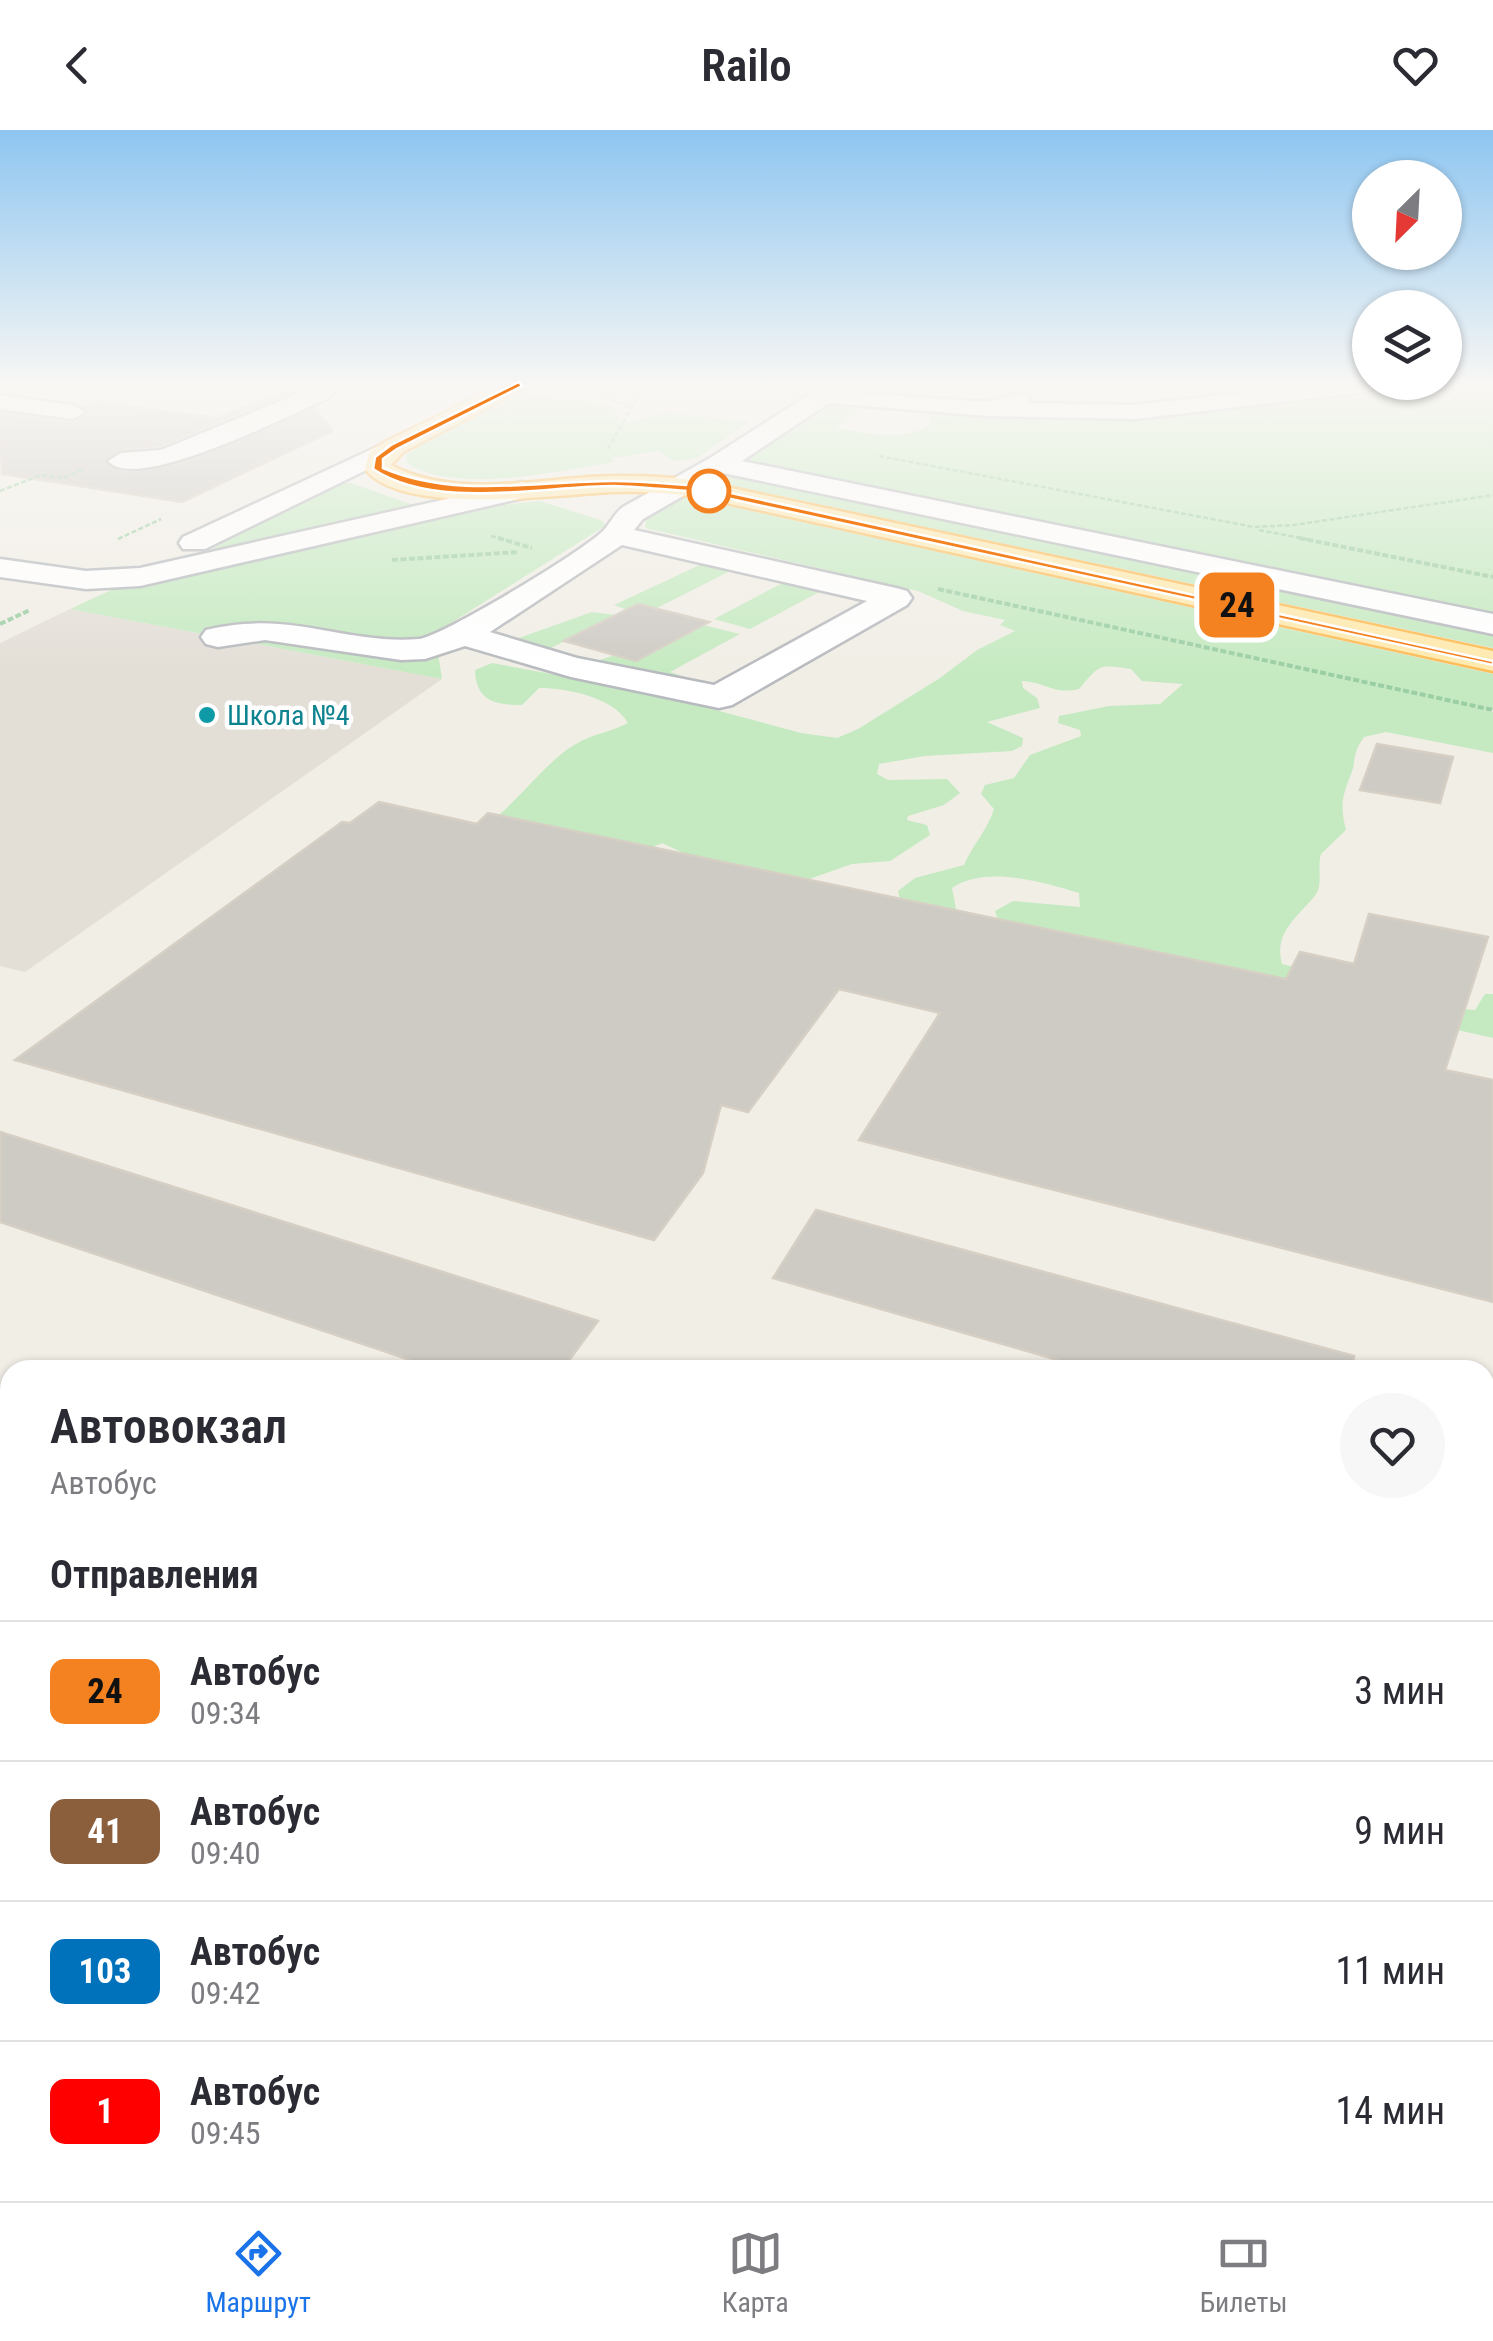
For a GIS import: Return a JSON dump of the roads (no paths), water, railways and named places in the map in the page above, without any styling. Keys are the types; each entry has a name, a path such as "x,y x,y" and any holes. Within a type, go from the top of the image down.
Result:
{"main road":[{"path":"412,482 444,488 522,490 615,484 677,486 1493,661"}],"street":[{"path":"110,580 322,482"},
{"path":"218,637 258,632 405,649 437,646 616,535 624,520 685,482"},
{"path":"804,482 1493,624"},
{"path":"0,568 66,579 110,580 172,571 522,490"},
{"path":"462,634 571,667 719,697 896,598 616,535"}],"place":[{"name":"Школа №4","path":"207,715"}]}
